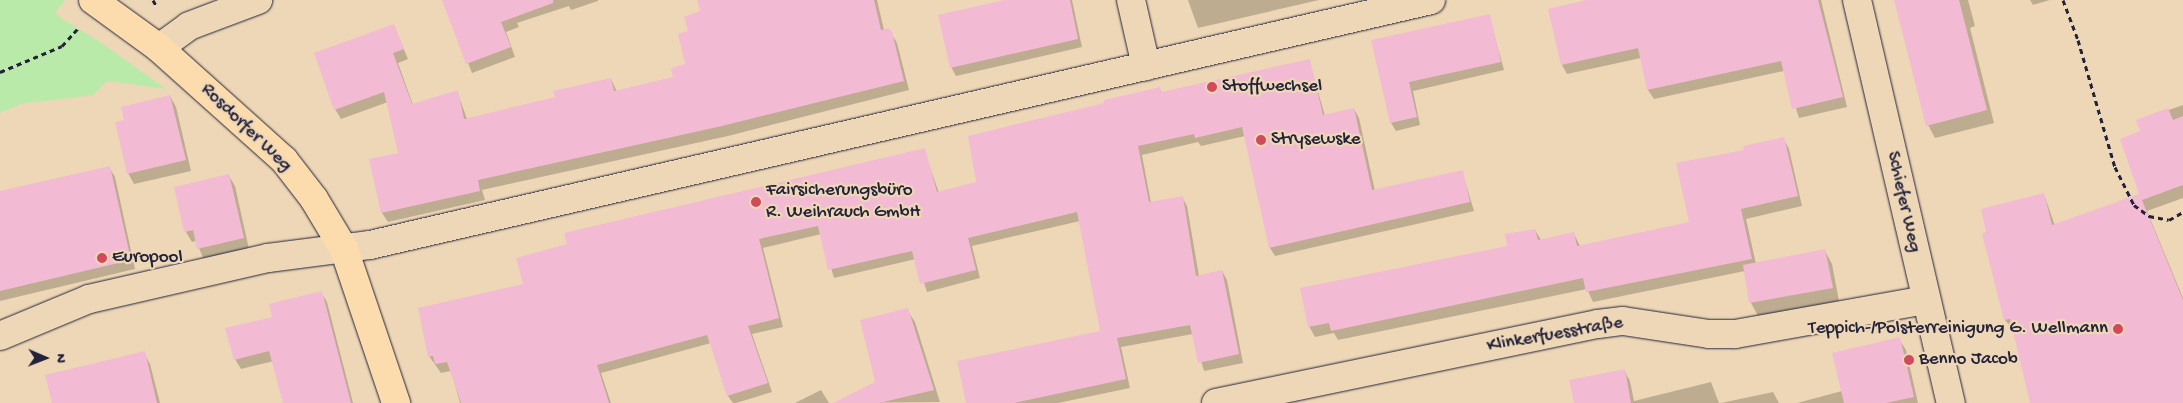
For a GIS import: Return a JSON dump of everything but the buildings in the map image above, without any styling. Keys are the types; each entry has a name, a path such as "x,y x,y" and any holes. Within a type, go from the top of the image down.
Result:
{"main road":[{"name":"Rosdorfer Weg","path":"96,2 159,48 284,160 314,199 344,249 396,403"}],"street":[{"path":"159,48 189,26 258,0"},
{"path":"1131,0 1146,66"},
{"path":"0,336 89,299 268,258 344,249 1431,0"},
{"name":"Schiefer Weg","path":"1857,0 1951,403"},
{"name":"Klinkerfuesstraße","path":"1216,403 1623,320 1709,334 1735,334 1926,300"}],"path":[{"path":"2063,0 2078,40 2115,166 2134,205 2149,216 2169,220 2183,212"},
{"path":"0,72 62,46 96,2"}],"green space":[{"path":"0,0 65,0 55,13 103,44 166,89 107,81 93,95 20,104 0,113"}],"place":[{"name":"Stoffwechsel","path":"1212,87"},
{"name":"Strysewske","path":"1261,140"},
{"name":"Fairsicherungsbüro R. Weihrauch GmbH","path":"756,202"},
{"name":"Europool","path":"102,258"},
{"name":"Teppich-/Polsterreinigung G. Wellmann","path":"2118,329"},
{"name":"Benno Jacob","path":"1909,360"}]}
